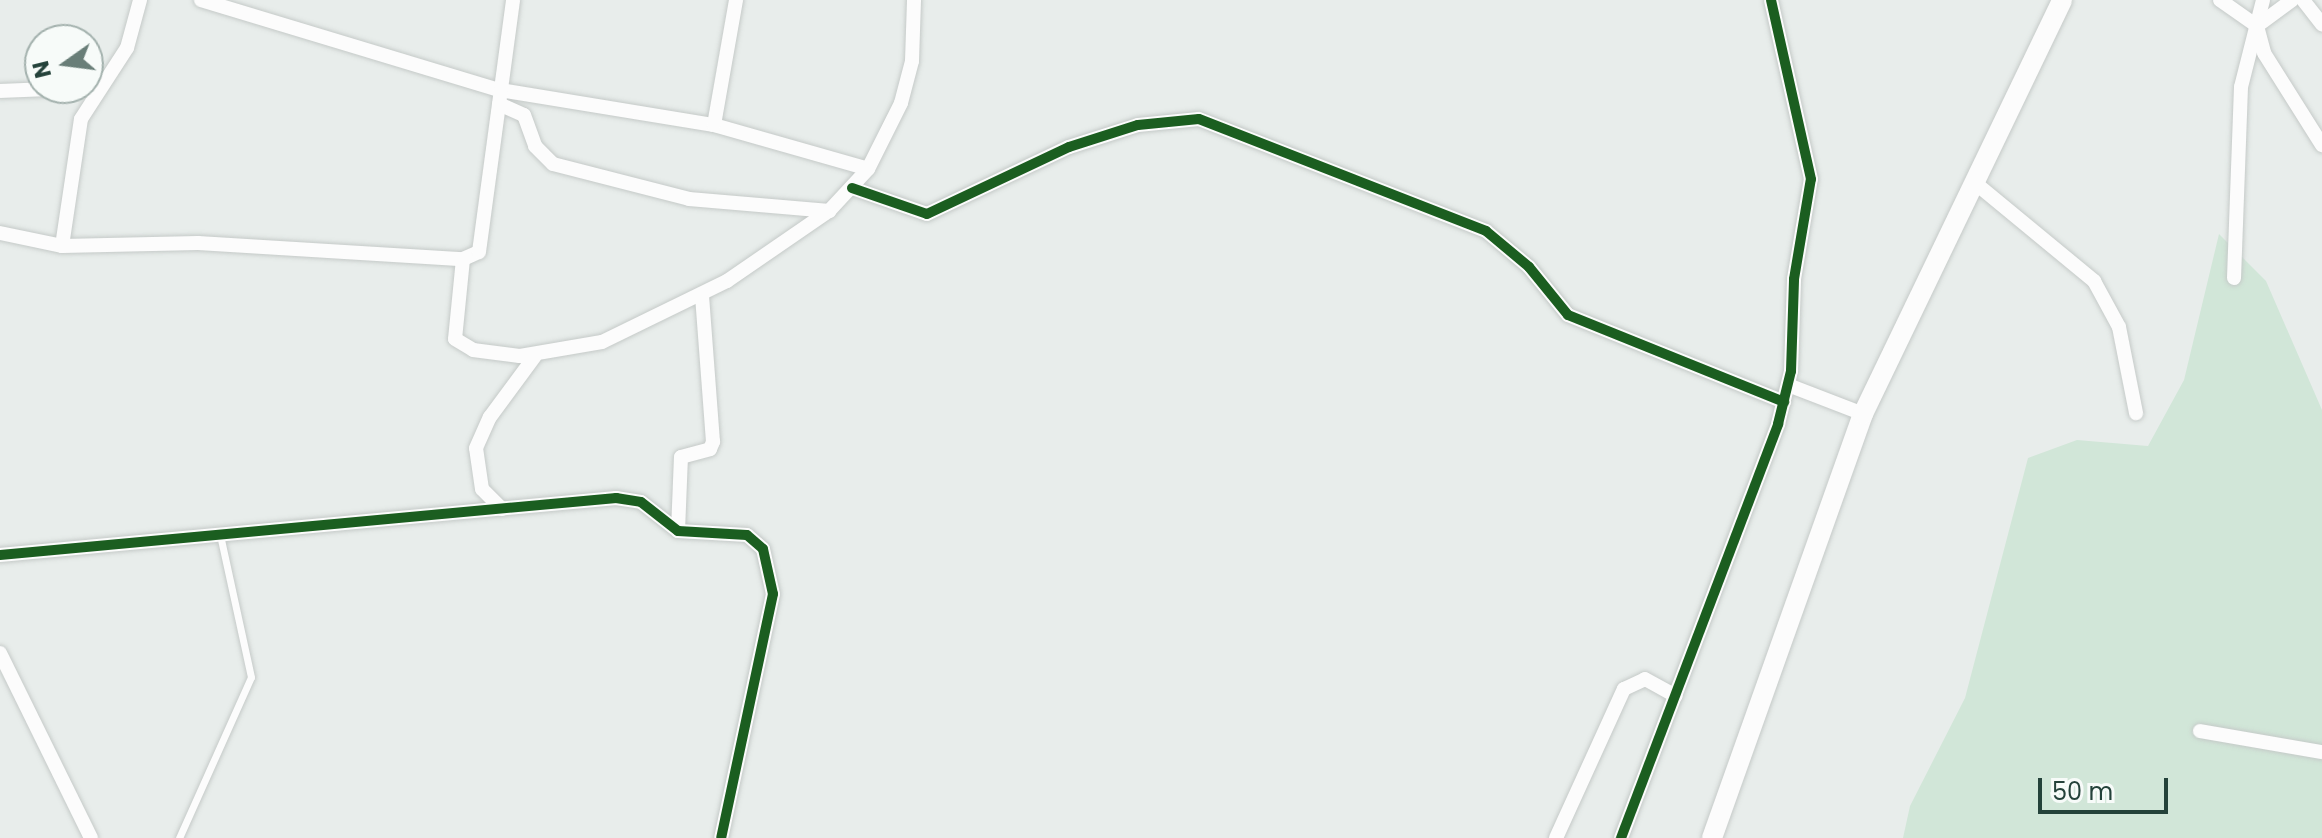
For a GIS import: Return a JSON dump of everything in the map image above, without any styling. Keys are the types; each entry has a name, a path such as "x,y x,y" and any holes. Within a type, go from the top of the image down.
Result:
{"main road":[{"path":"1712,838 1863,414 2062,0"}],"street":[{"path":"104,74 127,48 140,0"},
{"path":"201,0 500,97 714,125 868,169"},
{"path":"0,233 62,246 198,243 463,259 479,252 484,237 513,0"},
{"path":"714,125 736,0"},
{"path":"463,259 455,339 473,350 535,356 602,342 702,295 829,211 868,169 901,103 912,61 914,0"},
{"path":"1621,838 1676,696 1788,385 1796,334 1794,279 1811,179 1771,0"},
{"path":"2220,0 2257,26 2264,53 2322,145"},
{"path":"2234,278 2241,87 2263,0"},
{"path":"2257,26 2292,0"},
{"path":"2303,0 2322,24"},
{"path":"0,91 24,90"},
{"path":"500,97 524,115 535,146 553,164 689,199 829,211"},
{"path":"62,246 81,119 87,104"},
{"path":"852,188 927,214 1069,147 1138,125 1199,119 1486,231 1529,267 1568,315 1784,402"},
{"path":"1974,182 2094,281 2119,327 2136,413"},
{"path":"678,531 681,457 710,449 713,442 702,295"},
{"path":"502,509 482,489 476,448 490,417 535,356"},
{"path":"1788,385 1863,414"},
{"path":"0,555 631,498 678,531 747,535 763,549 771,573 773,594 721,838"},
{"path":"0,653 91,838"},
{"path":"1556,838 1624,689 1645,679 1676,696"},
{"path":"2200,731 2322,752"}],"lane":[{"path":"179,838 251,677 220,535"}],"green space":[{"path":"2219,234 2266,281 2322,410 2322,838 1903,838 1910,806 1965,698 2028,458 2077,440 2148,446 2184,380"}],"cycle path":[{"path":"1621,838 1778,424 1791,371 1794,279 1811,179 1771,0"},
{"path":"852,188 927,214 1069,147 1138,125 1199,119 1486,231 1529,267 1568,315 1784,402"},
{"path":"0,555 616,498 641,502 678,531 747,535 763,549 773,594 721,838"}]}
